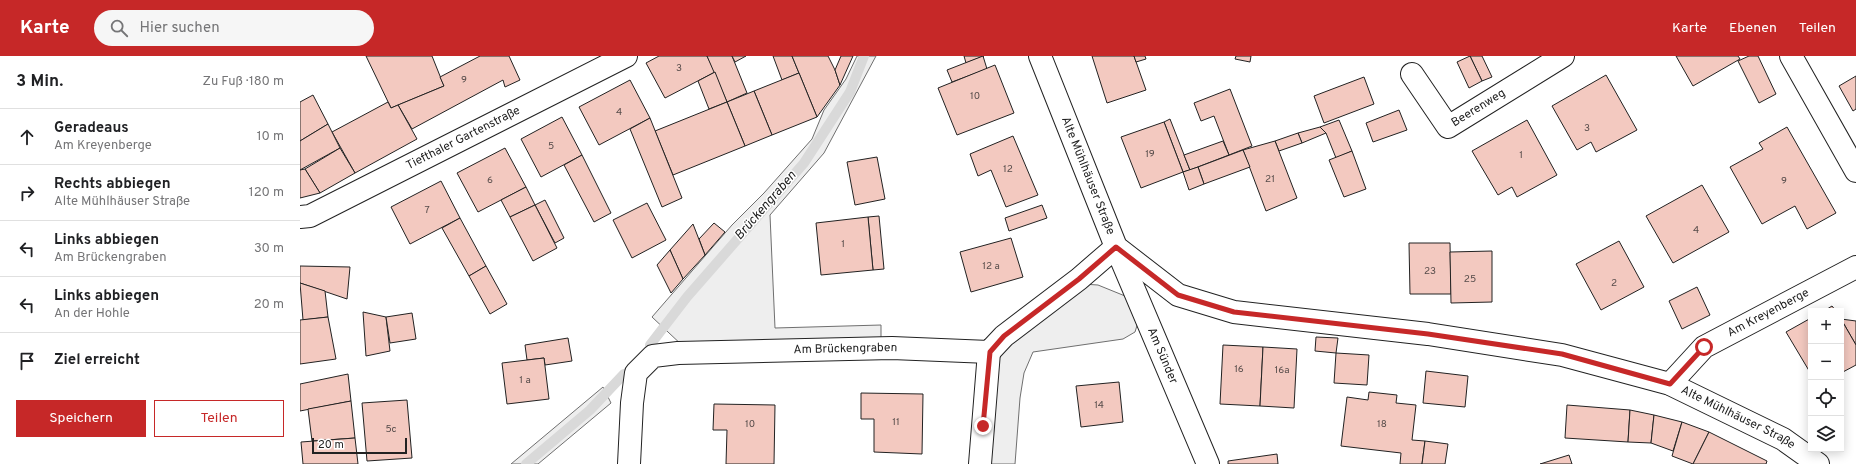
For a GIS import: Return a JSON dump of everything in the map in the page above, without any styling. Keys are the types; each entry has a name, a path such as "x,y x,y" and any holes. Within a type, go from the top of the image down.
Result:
{"street":[{"name":"Tiefthaler Gartenstraße","path":"300,217 310,216 626,56"},
{"name":"Alte Mühlhäuser Straße","path":"1040,56 1116,247 1178,295 1234,312 1428,334 1562,354 1670,384 1783,439 1818,464"},
{"name":"Beerenweg","path":"1412,74 1448,127 1563,56"},
{"path":"1791,56 1856,171"},
{"path":"980,464 990,352 1004,336 1079,279 1116,247"},
{"name":"Am Sünder","path":"1116,247 1208,464"},
{"name":"Am Kreyenberge","path":"1670,384 1704,347 1856,267"},
{"name":"Am Brückengraben","path":"629,464 632,403 636,372 653,356 678,353 892,348 990,352"}],"shaded area":[{"path":"857,56 876,56 824,153 770,215 775,328 881,325 881,341 684,347 652,317 732,225 764,193 812,139 824,110 846,79"},
{"path":"1082,284 1098,285 1130,298 1139,319 1135,332 1123,339 1033,352 1024,373 1020,398 1015,464 987,464 996,355"},
{"path":"603,387 611,403 538,464 511,464"}],"building":[{"path":"366,56 432,56 444,86 391,108"},
{"path":"480,56 509,56 520,80 505,87 503,80 412,129 398,105 444,86 440,77"},
{"path":"659,56 707,56 715,72 665,98 646,63"},
{"path":"707,56 732,56 747,93 727,102"},
{"path":"732,56 746,56 735,62"},
{"path":"773,56 792,56 799,73 782,80"},
{"path":"792,56 828,56 835,70 840,85 817,117"},
{"path":"841,56 853,56 840,85 835,70"},
{"path":"964,56 984,56 966,63"},
{"path":"983,56 987,69 952,82 947,70"},
{"path":"1092,56 1134,56 1146,90 1107,103"},
{"path":"1134,56 1145,56 1146,59 1136,62"},
{"path":"1236,56 1251,56 1250,62 1235,59"},
{"path":"1470,56 1482,56 1492,77 1482,81"},
{"path":"1470,56 1482,81 1469,88 1457,62"},
{"path":"1676,56 1738,56 1740,59 1693,86"},
{"path":"1749,56 1758,56 1776,94 1759,103 1738,61"},
{"path":"995,65 1014,113 957,135 938,88"},
{"path":"715,72 727,102 709,109 698,81"},
{"path":"799,73 817,117 772,135 754,91"},
{"path":"1606,75 1637,130 1596,152 1591,142 1577,150 1552,106"},
{"path":"1856,76 1856,109 1853,111 1839,86"},
{"path":"1364,77 1374,104 1324,123 1314,96"},
{"path":"630,80 650,118 599,145 579,107"},
{"path":"1230,89 1252,146 1229,155 1214,116 1201,121 1194,103"},
{"path":"754,91 772,135 745,146 727,102"},
{"path":"313,95 328,124 300,141 300,102"},
{"path":"388,102 391,108 398,105 417,139 355,173 332,132"},
{"path":"727,102 745,146 673,175 655,131"},
{"path":"1399,110 1407,130 1373,142 1366,123"},
{"path":"562,117 582,155 541,177 521,139"},
{"path":"650,118 682,198 662,207 630,129"},
{"path":"1170,119 1190,170 1183,172 1164,122"},
{"path":"1339,120 1352,151 1336,158 1326,133 1320,127"},
{"path":"1527,120 1557,175 1517,197 1512,187 1498,195 1472,151"},
{"path":"1164,122 1183,172 1141,188 1121,137"},
{"path":"328,124 340,148 300,170 300,141"},
{"path":"1320,127 1326,133 1302,143 1298,133"},
{"path":"1787,127 1836,213 1807,229 1795,206 1762,224 1730,167 1763,149 1759,143"},
{"path":"1298,133 1302,143 1279,151 1275,141"},
{"path":"1013,136 1038,195 1006,207 991,170 978,176 970,154"},
{"path":"1223,141 1229,155 1190,170 1184,155"},
{"path":"1275,141 1297,198 1266,211 1243,150"},
{"path":"340,148 355,173 320,193 305,169"},
{"path":"505,148 526,187 478,212 457,173"},
{"path":"1243,150 1250,167 1204,184 1198,167"},
{"path":"1352,151 1366,189 1344,197 1329,160"},
{"path":"582,155 611,213 594,222 564,165"},
{"path":"877,157 885,199 855,205 847,162"},
{"path":"1198,167 1204,184 1189,190 1183,172"},
{"path":"305,169 320,193 300,198 300,170"},
{"path":"441,181 460,218 410,244 391,207"},
{"path":"1702,185 1729,232 1673,263 1646,216"},
{"path":"526,187 535,205 510,217 501,200"},
{"path":"545,200 564,238 555,243 535,205"},
{"path":"647,203 666,240 632,258 613,220"},
{"path":"535,205 557,248 533,261 510,217"},
{"path":"1042,205 1047,218 1009,231 1005,218"},
{"path":"879,216 884,269 873,270 868,217"},
{"path":"868,217 873,270 821,275 816,223"},
{"path":"460,218 486,266 469,276 442,228"},
{"path":"714,223 725,232 705,255 699,239"},
{"path":"693,224 705,255 683,279 670,250"},
{"path":"1011,238 1023,277 971,292 960,252"},
{"path":"1619,241 1644,287 1601,310 1576,264"},
{"path":"1409,243 1450,243 1451,294 1410,294"},
{"path":"670,250 683,279 671,293 657,265"},
{"path":"1492,251 1492,302 1451,303 1450,252"},
{"path":"300,266 350,267 347,299 300,283"},
{"path":"486,266 507,304 490,314 469,276"},
{"path":"300,283 325,291 328,317 303,320"},
{"path":"1697,287 1710,315 1682,329 1669,301"},
{"path":"363,312 386,317 390,351 366,356"},
{"path":"412,313 416,339 390,343 386,317"},
{"path":"328,317 336,359 300,364 300,320"},
{"path":"1844,319 1856,321 1856,345 1844,324"},
{"path":"1808,320 1808,369 1786,332"},
{"path":"1844,324 1856,345 1856,365 1844,371"},
{"path":"1316,337 1338,338 1336,353 1315,351"},
{"path":"568,338 572,361 545,365 544,358 527,360 525,345"},
{"path":"1223,345 1263,347 1260,406 1220,404"},
{"path":"1263,347 1297,349 1294,408 1260,406"},
{"path":"1336,353 1369,355 1367,385 1334,383"},
{"path":"544,358 549,399 507,404 502,363"},
{"path":"1426,371 1468,376 1465,407 1423,403"},
{"path":"348,374 351,401 300,411 300,384"},
{"path":"1119,382 1123,422 1081,427 1076,386"},
{"path":"1369,392 1397,395 1396,403 1416,405 1412,440 1425,441 1422,464 1400,464 1401,453 1341,446 1347,397 1368,400"},
{"path":"861,393 923,394 922,454 874,452 874,419 861,419"},
{"path":"407,400 412,458 367,461 362,403"},
{"path":"351,401 355,438 312,441 308,409"},
{"path":"714,404 775,405 774,464 726,464 727,430 713,430"},
{"path":"1567,405 1630,410 1628,442 1565,438"},
{"path":"1630,410 1654,415 1651,443 1628,442"},
{"path":"1654,415 1682,422 1673,451 1651,443"},
{"path":"1682,422 1709,432 1693,464 1672,456"},
{"path":"1709,432 1767,461 1766,464 1693,464"},
{"path":"355,438 358,464 303,464 301,442"},
{"path":"1425,441 1448,444 1445,464 1422,464"},
{"path":"1277,454 1278,464 1228,464 1228,461"},
{"path":"1569,455 1572,464 1540,464"}],"waterway":[{"name":"Brückengraben","path":"650,345 687,297 804,163 850,92 864,56"},
{"name":"Brückengraben","path":"526,464 590,410 624,374"}],"route":[{"path":"983,426 990,352 1004,336 1079,279 1116,247 1178,295 1234,312 1428,334 1562,354 1670,384 1704,347"}]}
